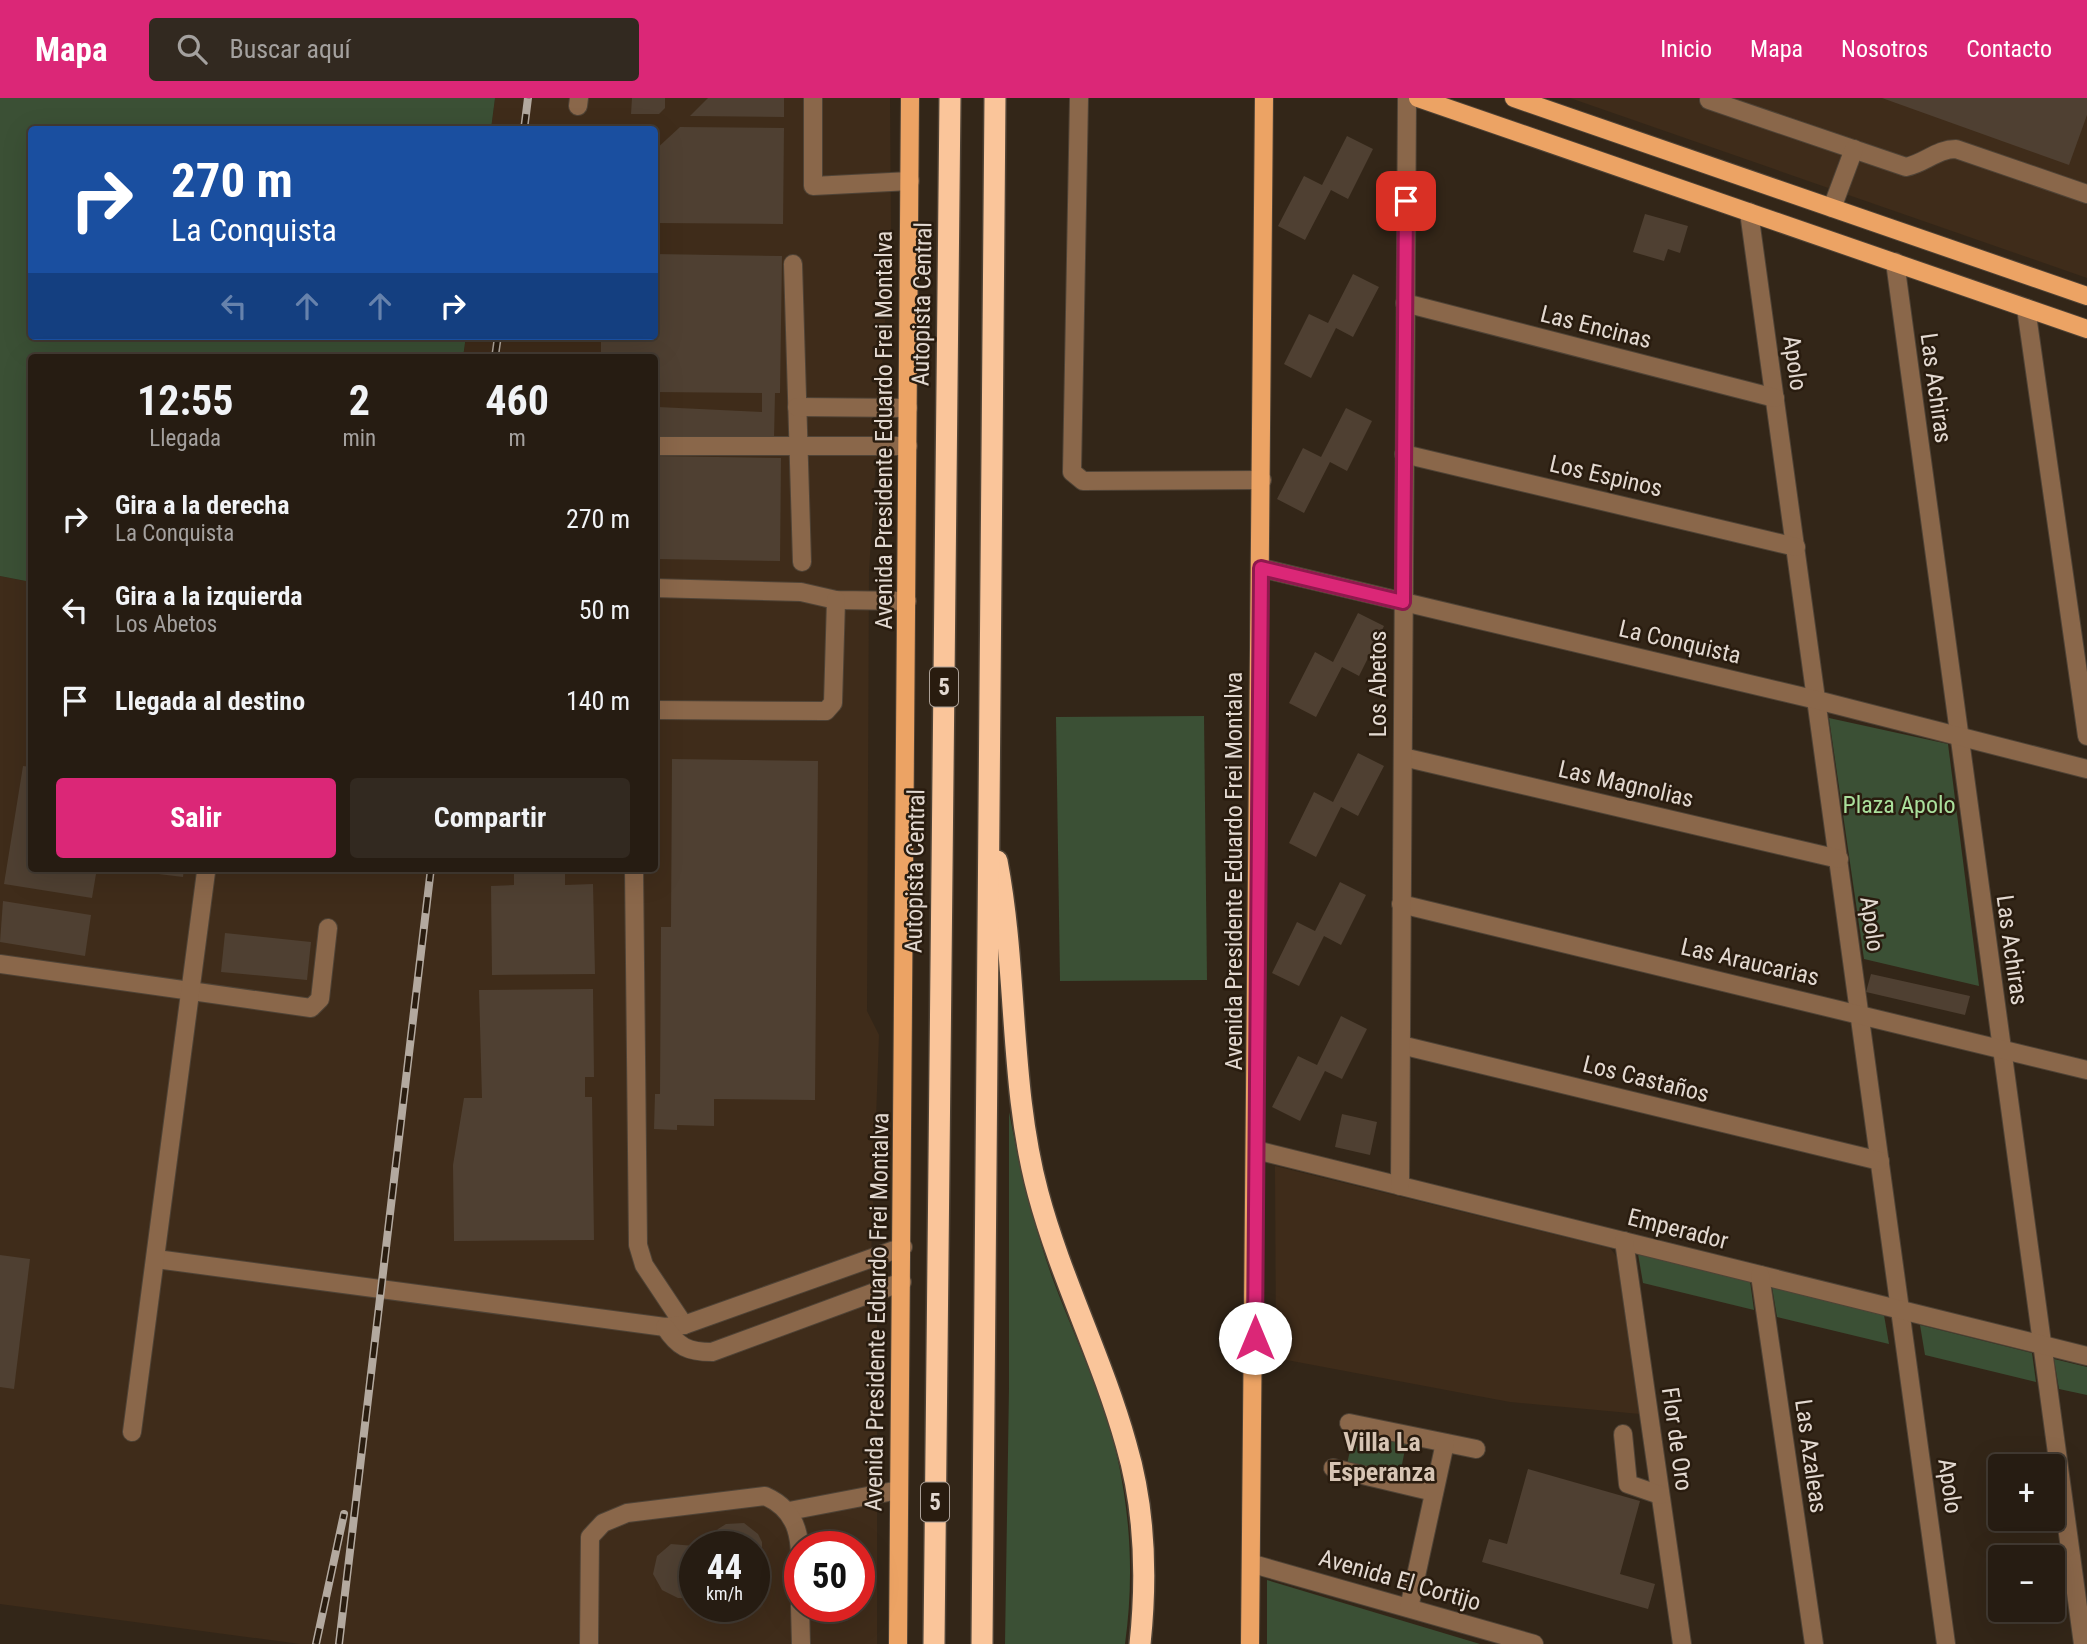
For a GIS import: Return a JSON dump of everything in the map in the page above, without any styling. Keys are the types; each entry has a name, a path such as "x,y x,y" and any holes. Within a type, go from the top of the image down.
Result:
{"highway":[{"name":"Autopista Central","path":"934,1644 950,98"},
{"name":"5","path":"982,1644 995,98"},
{"path":"988,814 1009,932 1019,1083 1038,1192 1062,1270 1115,1407 1136,1487 1144,1577 1140,1644"},
{"path":"926,1644 934,1583"}],"main road":[{"name":"Avenida Presidente Eduardo Frei Montalva","path":"898,1644 904,1247 910,98"},
{"name":"Avenida Presidente Eduardo Frei Montalva","path":"1250,1644 1253,1564 1264,98"},
{"path":"1418,98 2087,329"},
{"path":"1514,98 2087,296"},
{"path":"1651,178 1660,149"}],"street":[{"path":"813,98 813,186 910,181"},
{"path":"1079,98 1072,472 1083,481 1262,480"},
{"name":"Los Abetos","path":"1400,1186 1407,98"},
{"path":"1709,100 1906,167 1922,163 1943,149 1956,149 2087,194"},
{"path":"1832,208 1854,149"},
{"name":"Apolo","path":"1749,212 1946,1644"},
{"name":"Las Achiras","path":"1895,262 2083,1644"},
{"path":"793,264 802,562"},
{"name":"Las Encinas","path":"1405,303 1776,398"},
{"path":"2026,308 2087,736"},
{"path":"797,407 908,408"},
{"path":"658,446 908,446"},
{"name":"Los Espinos","path":"1404,454 1796,547"},
{"name":"La Conquista","path":"1261,568 1817,699 2087,769"},
{"path":"658,588 801,592 836,600 907,601"},
{"path":"658,710 826,711 833,703 836,600"},
{"name":"Las Magnolias","path":"1402,757 1839,859"},
{"path":"132,1432 206,872"},
{"path":"634,872 638,1245 644,1265 684,1325"},
{"name":"Las Araucarias","path":"1401,904 2087,1070"},
{"path":"0,964 311,1008 320,999 328,928"},
{"name":"Los Castaños","path":"1401,1045 1880,1161"},
{"name":"Emperador","path":"1256,1150 2087,1356"},
{"name":"Flor de Oro","path":"1624,1241 1682,1644"},
{"path":"156,1259 665,1327 684,1325 904,1247"},
{"name":"Las Azaleas","path":"1760,1275 1814,1644"},
{"path":"665,1327 677,1344 694,1352 712,1352 902,1282"},
{"path":"1349,1423 1476,1449"},
{"path":"1623,1434 1628,1484 1660,1495"},
{"path":"1409,1608 1445,1443"},
{"path":"1333,1468 1434,1492"},
{"path":"789,1511 899,1490"},
{"path":"589,1644 590,1537 603,1523 627,1513 765,1496 789,1511 799,1531"},
{"name":"Avenida El Cortijo","path":"1253,1564 1535,1644"},
{"path":"800,1622 801,1644"}],"shaded area":[{"path":"495,98 890,98 891,227 869,571 867,1011 879,1035 869,1316 877,1321 877,1644 300,1644 0,1604 0,576 28,581 28,872 658,872 658,354 463,354 465,340 658,340 658,126 491,126"},
{"path":"1570,98 2087,98 2087,278"},
{"path":"1275,1166 1610,1248 1617,1257 1640,1414 1510,1402 1276,1358"}],"green space":[{"path":"0,98 495,98 491,126 28,126 28,340 465,340 463,354 28,354 28,581 0,576"},
{"path":"1204,716 1207,980 1060,981 1056,717"},
{"name":"Plaza Apolo","path":"1829,718 1948,744 1979,986 1864,959"},
{"path":"1009,1112 1045,1257 1098,1393 1111,1432 1123,1484 1130,1564 1125,1644 1005,1644"},
{"path":"1638,1254 1750,1281 1754,1310 1643,1283"},
{"path":"1772,1287 1884,1315 1889,1344 1777,1317"},
{"path":"1920,1325 2032,1353 2036,1382 1925,1355"},
{"path":"2054,1359 2087,1367 2087,1395 2059,1389"},
{"path":"1354,1433 1406,1444 1400,1475 1347,1464"},
{"path":"1267,1580 1480,1644 1267,1644"}],"building":[{"path":"632,98 665,98 665,108 659,114 631,114"},
{"path":"708,98 784,98 784,117 690,116"},
{"path":"1882,98 2087,98 2087,115 2069,165"},
{"path":"680,127 784,128 783,224 658,223 658,147"},
{"path":"1347,136 1373,149 1348,199 1331,190 1305,240 1278,226 1304,176 1322,185"},
{"path":"1645,214 1688,226 1680,253 1668,249 1664,261 1633,252"},
{"path":"658,254 782,256 780,393 775,393 774,439 658,442 658,407 762,412 762,393 658,392 658,354 601,354 601,340 658,340"},
{"path":"1353,274 1379,287 1353,337 1336,328 1311,378 1284,364 1309,314 1328,323"},
{"path":"1346,408 1372,421 1347,471 1330,462 1304,513 1277,499 1303,448 1321,457"},
{"path":"658,456 781,458 780,561 658,559"},
{"path":"1358,613 1384,626 1359,676 1342,667 1316,717 1289,703 1315,652 1333,662"},
{"path":"1358,753 1384,766 1358,816 1341,807 1316,857 1289,843 1314,792 1333,802"},
{"path":"672,759 818,761 815,1100 714,1099 714,1126 677,1125 677,1130 654,1129 655,1094 660,1094 661,927 671,927"},
{"path":"23,766 28,767 28,872 96,872 92,898 4,884"},
{"path":"142,872 184,872 183,877"},
{"path":"514,872 565,872 565,885 593,884 595,974 492,975 491,886 514,885"},
{"path":"1340,882 1366,895 1341,945 1324,936 1299,986 1272,973 1297,922 1315,931"},
{"path":"3,901 91,915 85,956 0,942"},
{"path":"225,933 311,942 307,980 221,972"},
{"path":"1871,974 1970,996 1965,1015 1866,992"},
{"path":"593,989 594,1077 585,1077 585,1097 592,1097 594,1240 454,1241 453,1165 464,1098 482,1098 479,990"},
{"path":"1341,1016 1367,1029 1342,1079 1325,1071 1300,1121 1272,1107 1298,1056 1317,1065"},
{"path":"1342,1114 1377,1122 1370,1155 1335,1147"},
{"path":"0,1255 30,1259 14,1389 0,1387"},
{"path":"1528,1469 1640,1501 1620,1574 1655,1584 1648,1609 1482,1562 1489,1539 1507,1544"},
{"path":"744,1523 754,1531 717,1531 726,1524"},
{"path":"671,1544 679,1545 679,1598 662,1590 653,1574 657,1556"}],"railway":[{"path":"524,126 528,98"},
{"path":"495,354 497,340"},
{"path":"339,1644 431,872"},
{"path":"316,1644 344,1514"}],"district":[{"name":"Villa La Esperanza","path":"1382,1457"}],"route":[{"path":"1255,1338 1261,568 1403,602 1406,201"}]}
